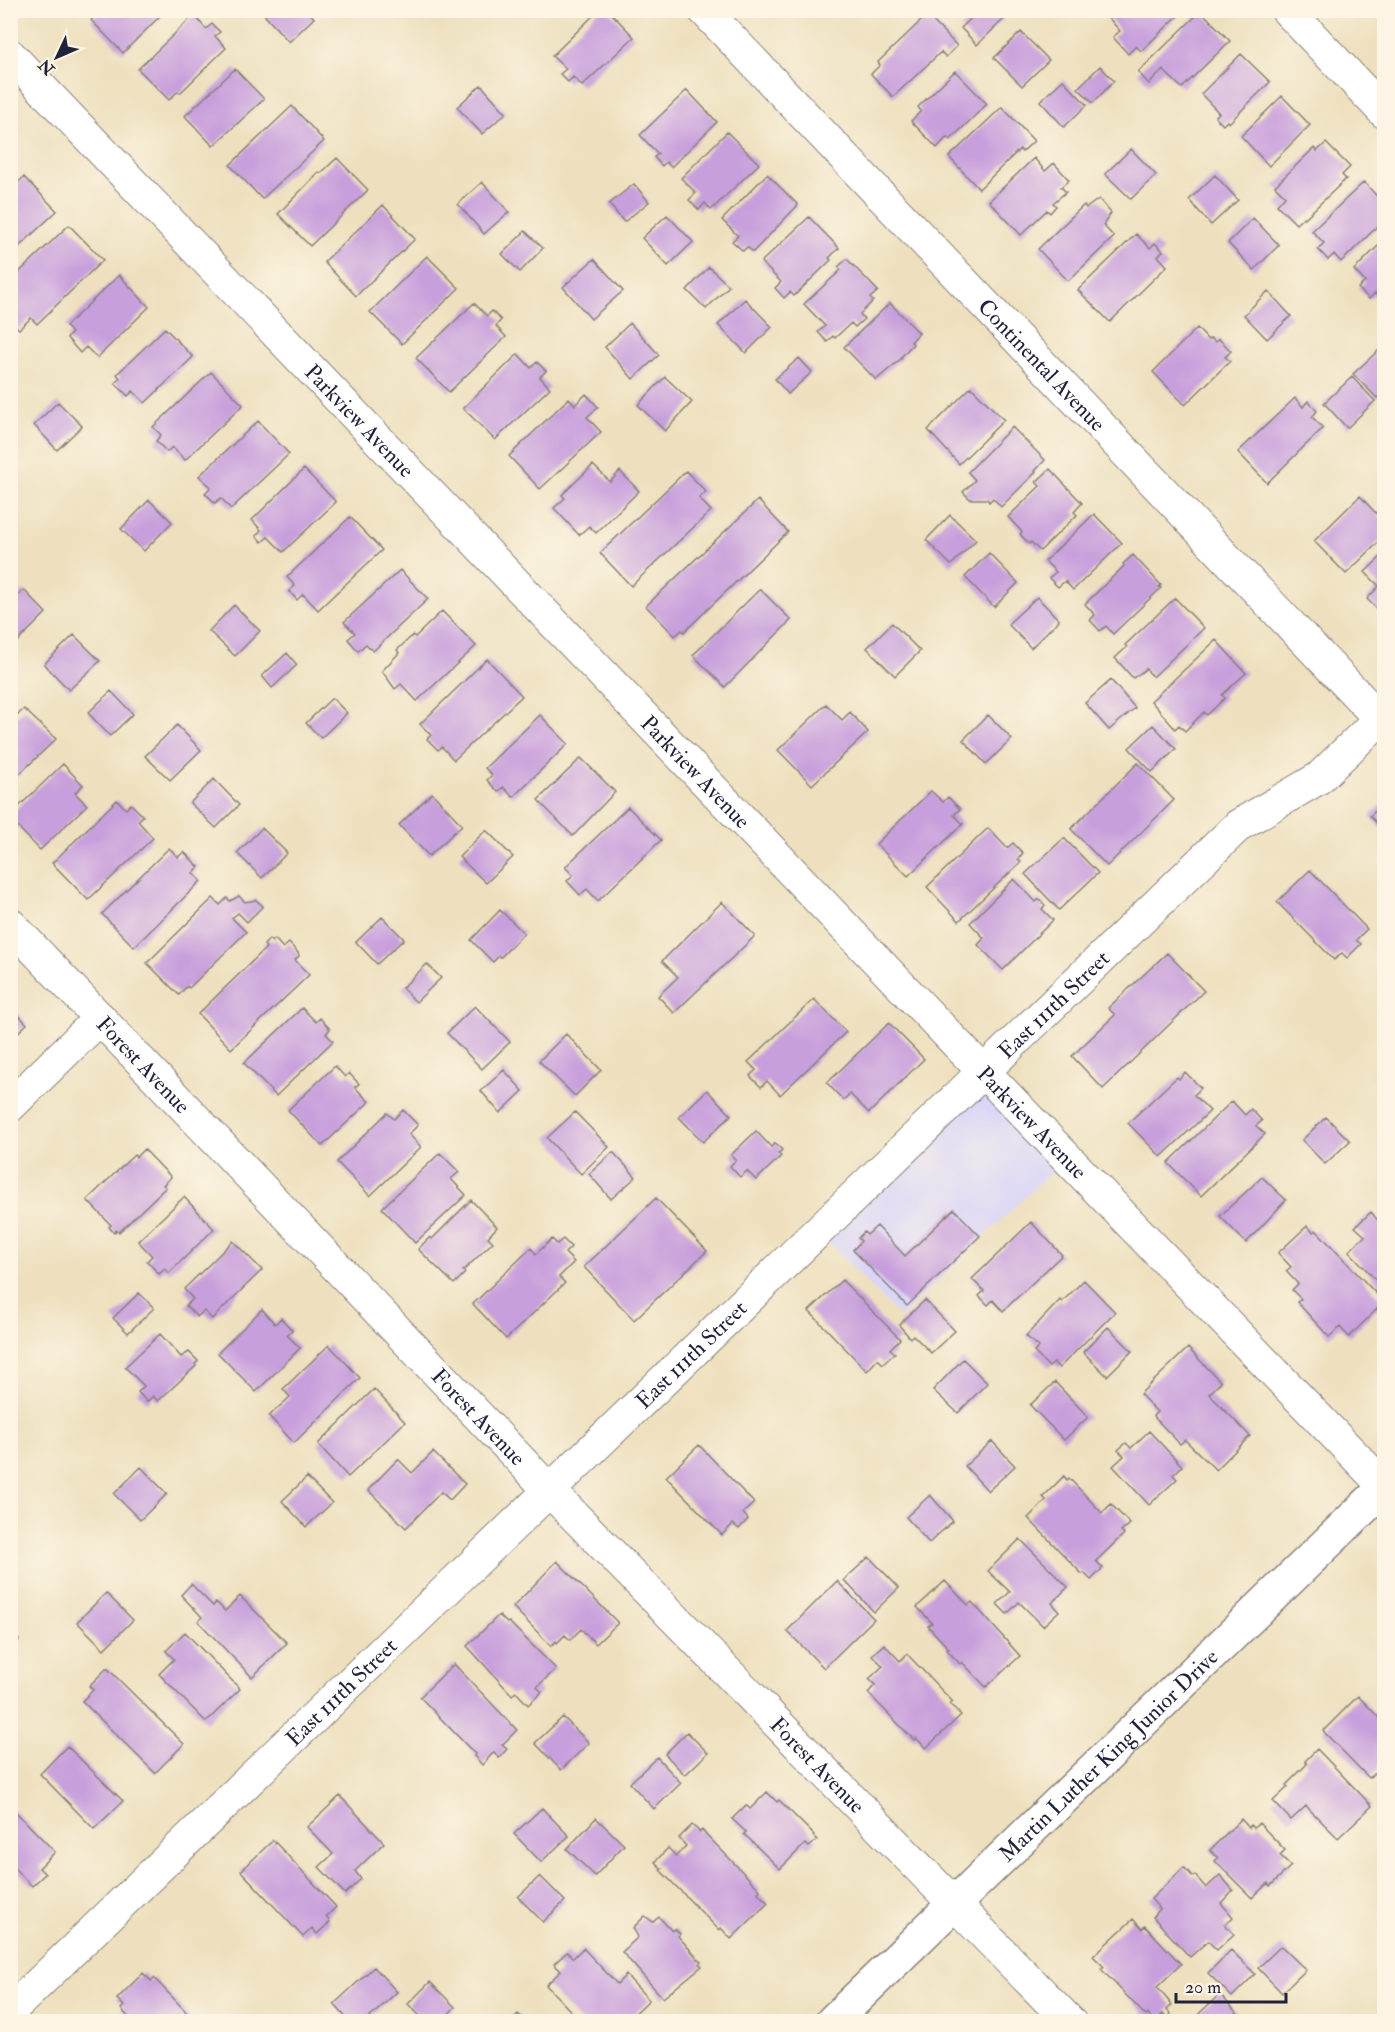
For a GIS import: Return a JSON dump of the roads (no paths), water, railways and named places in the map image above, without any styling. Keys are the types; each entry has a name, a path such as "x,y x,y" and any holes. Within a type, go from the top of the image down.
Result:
{"street":[{"name":"Continental Avenue","path":"704,10 1382,717"},
{"path":"1287,10 1384,112"},
{"name":"Parkview Avenue","path":"10,55 983,1072 1384,1487"},
{"name":"East 111th Street","path":"10,2011 1239,825 1319,778 1382,717"},
{"name":"Forest Avenue","path":"10,924 549,1490 1070,2022"},
{"path":"10,1106 100,1018"},
{"name":"Martin Luther King Junior Drive","path":"832,2022 1384,1487"}]}
